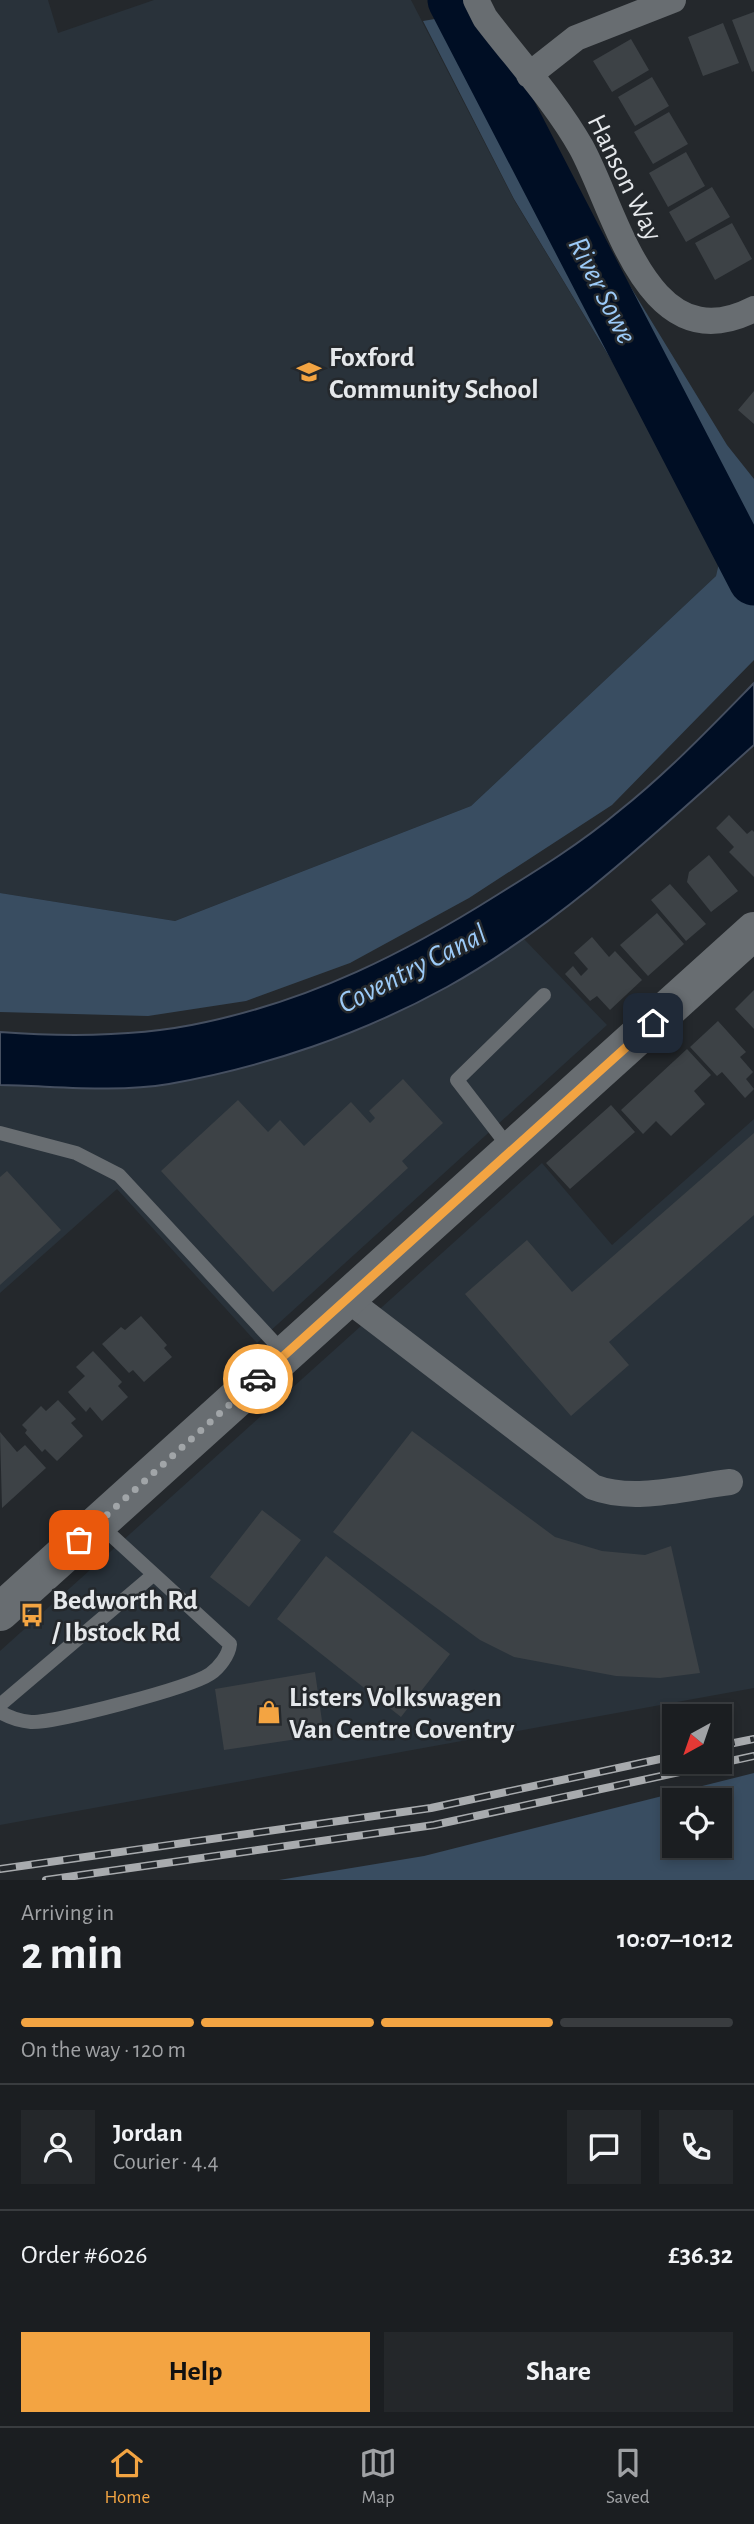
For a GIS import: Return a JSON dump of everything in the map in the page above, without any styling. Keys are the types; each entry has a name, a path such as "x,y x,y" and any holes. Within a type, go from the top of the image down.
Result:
{"main road":[{"path":"0,1612 754,931"}],"street":[{"name":"Hanson Way","path":"476,0 485,18 580,146 632,261 646,284 662,301 683,314 712,320 739,316 754,309"},
{"path":"529,75 576,38 673,0"},
{"path":"347,1299 593,1487 608,1493 637,1493 730,1482"}],"lane":[{"path":"512,1151 457,1080 544,995"},
{"path":"0,1133 76,1153 119,1175 285,1354"},
{"path":"0,1712 10,1718 46,1721 183,1686 210,1674 230,1651 230,1644 98,1523"},
{"path":"0,1705 153,1575"}],"shaded area":[{"name":"Foxford Community School","path":"0,0 48,0 58,33 154,0 411,0 514,200 723,545 716,576 471,806 175,921 0,893"},
{"path":"464,14 727,445 754,479 754,660 612,805 469,898 350,963 246,1001 148,1016 0,1012 0,893 175,921 471,806 716,576 723,545 514,199 423,21"},
{"path":"523,938 607,1025 257,1343 117,1189 0,1293 0,1085 167,1084 283,1055 379,1022 449,986"},
{"path":"754,1119 754,1688 0,1825 0,1651 542,1163 612,1245"},
{"path":"754,1773 754,1880 279,1880 424,1856 662,1796 662,1858 732,1858 732,1788 694,1788"}],"water":[{"name":"Coventry Canal","path":"754,683 754,745 607,875 529,935 447,987 347,1034 277,1058 205,1077 128,1088 0,1085 0,1032 104,1034 181,1027 284,1001 393,955 544,865 605,823 671,765"}],"building":[{"path":"754,12 754,71 752,72 732,20"},
{"path":"723,23 739,63 703,76 688,37"},
{"path":"631,39 649,70 612,92 593,61"},
{"path":"652,77 669,106 635,126 618,97"},
{"path":"669,112 688,144 653,164 634,132"},
{"path":"686,152 705,186 668,207 649,173"},
{"path":"712,187 730,217 686,242 669,212"},
{"path":"732,223 752,259 715,280 695,243"},
{"path":"754,391 754,424 738,410"},
{"path":"729,815 747,834 752,830 754,832 754,877 729,852 734,847 716,828"},
{"path":"709,855 738,891 711,912 687,882 689,872"},
{"path":"670,884 706,924 686,941 651,900"},
{"path":"657,913 684,944 648,976 620,945"},
{"path":"592,937 609,957 615,951 642,980 610,1010 597,996 590,1001 565,974 573,966 581,976 588,969 574,953"},
{"path":"754,990 754,1029 735,1009"},
{"path":"718,1021 746,1052 740,1057 753,1072 746,1079 754,1089 745,1098 722,1072 717,1076 690,1047"},
{"path":"687,1049 711,1075 694,1091 705,1104 671,1136 656,1121 643,1134 621,1110"},
{"path":"403,1079 443,1123 402,1161 408,1168 273,1292 161,1171 238,1100 268,1132 280,1120 304,1146 351,1102 370,1123 375,1118 369,1111"},
{"path":"611,1105 635,1132 570,1189 546,1163"},
{"path":"754,1133 754,1215 609,1342 629,1365 571,1416 465,1294 527,1240 572,1292"},
{"path":"7,1171 61,1230 0,1285 0,1177"},
{"path":"141,1316 167,1345 164,1348 172,1357 144,1382 133,1370 129,1373 102,1344 121,1327 125,1330"},
{"path":"93,1351 122,1382 118,1386 128,1397 102,1421 90,1407 86,1412 68,1392 85,1376 76,1367"},
{"path":"58,1400 76,1419 71,1423 83,1436 57,1461 45,1449 42,1452 25,1433 27,1430 22,1425 41,1406 46,1411"},
{"path":"412,1431 555,1537 602,1551 645,1555 671,1546 700,1673 660,1678 616,1676 514,1657 480,1640 333,1532"},
{"path":"0,1432 17,1452 25,1445 46,1468 2,1508"},
{"path":"262,1510 301,1540 249,1607 210,1577"},
{"path":"326,1556 450,1654 401,1717 277,1619"},
{"name":"Listers Volkswagen Van Centre Coventry","path":"315,1672 324,1735 224,1750 215,1689"}],"waterway":[{"name":"River Sowe","path":"453,0 754,580"}],"railway":[{"path":"732,1743 754,1739"},
{"path":"46,1880 434,1825 754,1756"},
{"path":"0,1869 431,1808 662,1759"}],"way so far":[{"path":"79,1540 258,1379"}],"place":[{"name":"Foxford Community School","path":"309,372"},
{"name":"Bedworth Rd / Ibstock Rd","path":"32,1615"},
{"name":"Listers Volkswagen Van Centre Coventry","path":"269,1712"}],"route":[{"path":"258,1379 653,1023"}]}
